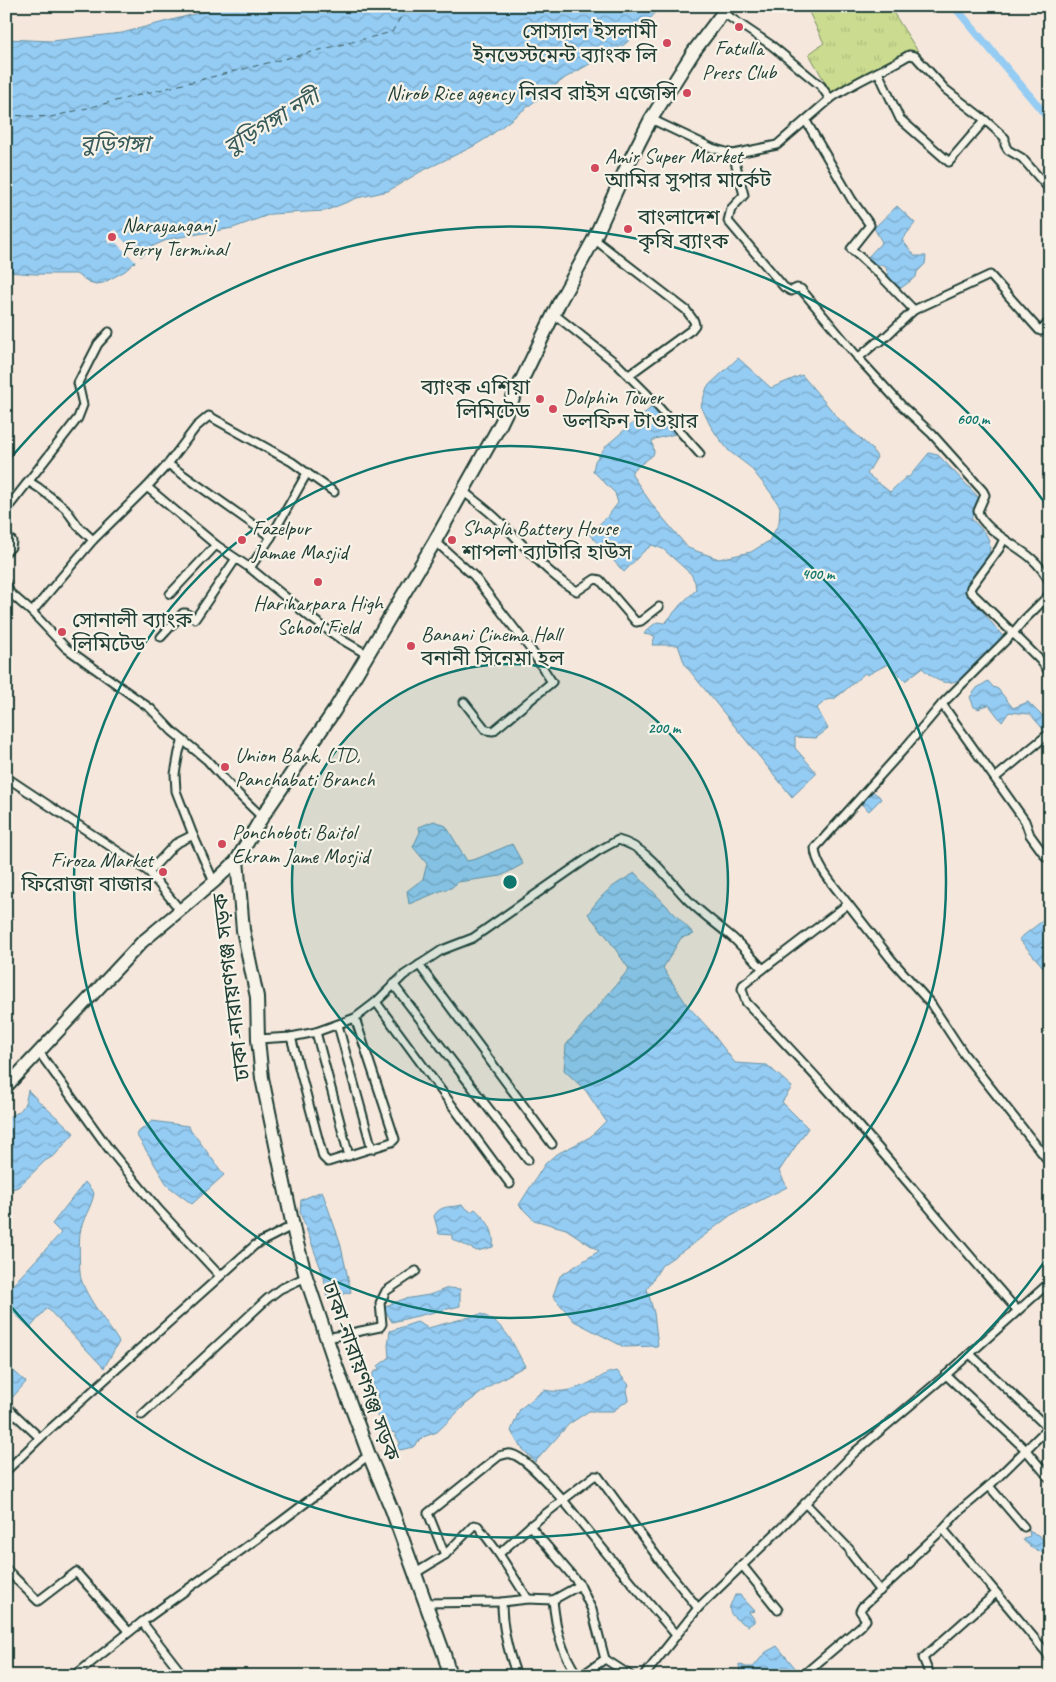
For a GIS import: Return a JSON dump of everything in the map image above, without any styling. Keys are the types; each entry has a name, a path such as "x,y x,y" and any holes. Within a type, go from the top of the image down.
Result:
{"highway":[{"name":"ঢাকা-নারায়ণগঞ্জ সড়ক","path":"450,1676 444,1654 392,1510 369,1455 327,1338 306,1277 292,1226 262,1078 258,1039 257,997 243,930 236,860 262,817 334,710 435,540 500,425 554,314 594,238 651,119 694,51 725,9"}],"main road":[{"path":"6,1087 142,942 214,882 236,860"}],"street":[{"path":"725,9 821,86 830,99"},
{"path":"651,119 712,148 733,154 778,145 830,99 848,86 909,55 915,56 945,89 1005,138 1004,145 1008,150 1022,158 1050,190"},
{"path":"878,72 900,118 949,162 985,120"},
{"path":"806,121 852,200 870,225 851,249 879,274 914,310"},
{"path":"733,154 744,195 731,209 728,221 784,287 791,291 797,288 800,289 858,358 903,407 945,448 983,491 985,496 978,511 980,519 1032,559 1050,583"},
{"path":"594,238 686,310 694,321 695,325 691,330 629,375"},
{"path":"858,358 880,342 914,310 990,275 1039,330 1041,331 1050,320"},
{"path":"554,314 629,375 700,454"},
{"path":"6,510 78,418 83,405 78,383 98,344 109,332"},
{"path":"32,612 94,540 168,464 196,427 209,416 292,462 334,492"},
{"path":"168,464 271,537"},
{"path":"250,568 271,537 307,473"},
{"path":"28,481 65,508 78,526 94,540"},
{"path":"147,487 235,560 250,568 332,633 368,655"},
{"path":"463,491 498,520 568,587 577,591 594,579 600,580 636,622 641,621 659,607"},
{"path":"6,535 12,541 6,552"},
{"path":"1004,538 999,549 971,586 970,591 1040,660 1050,673"},
{"path":"435,540 474,576 531,650 552,682 493,731 486,730 464,702"},
{"path":"170,594 216,545"},
{"path":"161,637 185,613 195,619 235,560"},
{"path":"6,583 8,595 32,612 66,648 144,703 207,760 262,817"},
{"path":"1050,591 1048,596 1013,633 942,704 815,848 818,863 848,904 891,959 931,1004 964,1054 1050,1163"},
{"path":"942,704 1026,821 1030,835 1046,857"},
{"path":"995,778 1046,736"},
{"path":"183,740 175,774 176,792 214,882"},
{"path":"6,777 149,872 180,910"},
{"path":"149,872 175,844 193,836"},
{"path":"258,1039 291,1037 316,1032 355,1018 376,1002 393,984 418,965 442,950 473,938 598,851 618,840 641,852 658,866 688,900 734,939 763,969"},
{"path":"848,904 743,985 742,989 746,1002 832,1095 1017,1310"},
{"path":"418,965 552,1144"},
{"path":"393,984 528,1160"},
{"path":"376,1002 510,1184"},
{"path":"291,1037 324,1160 328,1162 349,1156 392,1142 395,1138 355,1018"},
{"path":"338,1025 372,1148"},
{"path":"316,1032 349,1156"},
{"path":"39,1052 121,1164 158,1209 220,1276"},
{"path":"6,1471 40,1438 255,1245 292,1226"},
{"path":"327,1338 380,1327 382,1324 380,1304 386,1291 416,1271"},
{"path":"142,1415 267,1299 280,1289 306,1277"},
{"path":"644,1676 698,1608 855,1452 946,1375 1050,1282"},
{"path":"809,1676 808,1671 866,1620 860,1611 862,1607 958,1512 989,1486 1049,1427 970,1354"},
{"path":"946,1375 1025,1449 1050,1479"},
{"path":"6,1406 40,1438"},
{"path":"445,1555 428,1513 499,1456 510,1454 520,1458 561,1502 676,1635"},
{"path":"74,1676 142,1622 271,1529 369,1455"},
{"path":"499,1554 531,1525 594,1476 598,1476 664,1566 698,1608"},
{"path":"989,1486 1024,1527"},
{"path":"805,1503 850,1550 851,1554 880,1591"},
{"path":"414,1574 445,1555 474,1524 478,1526 499,1554 528,1599"},
{"path":"531,1525 580,1585 592,1610 605,1659 631,1676"},
{"path":"943,1528 1050,1657"},
{"path":"742,1565 778,1610"},
{"path":"6,1569 38,1601 76,1572 129,1632"},
{"path":"425,1603 502,1602 528,1599 553,1600 580,1585"},
{"path":"928,1676 929,1673 923,1658 996,1593"},
{"path":"553,1600 559,1640 570,1664 579,1676 605,1659"},
{"path":"502,1602 502,1620 517,1676"},
{"path":"142,1622 182,1676"}],"green space":[{"path":"806,6 889,6 919,53 833,96 809,54 824,43"}],"water":[{"name":"বুড়িগঙ্গা","path":"225,6 660,6 644,27 625,44 565,78 487,138 420,172 388,191 357,198 325,211 271,214 233,228 169,239 153,246 125,271 103,283 89,282 76,274 6,272 6,39 52,41 122,33"},
{"path":"897,206 915,223 902,240 915,256 926,256 925,264 917,272 916,277 901,288 891,282 885,265 876,265 867,258 882,242 874,228"},
{"path":"738,358 771,388 802,375 839,419 872,449 877,457 867,474 890,492 906,477 909,477 929,453 938,455 946,463 982,501 971,518 987,536 989,544 990,551 985,566 965,590 1005,639 962,678 956,681 941,681 931,676 922,668 905,681 888,664 867,675 865,673 834,699 826,700 817,708 828,729 816,738 795,737 795,748 817,773 792,797 685,665 678,645 652,645 655,636 644,634 657,622 665,623 696,590 691,574 663,549 652,545 624,572 589,534 608,516 618,503 615,493 593,471 595,461 607,445 653,406 677,430 675,434 652,441 653,455 632,471 632,475 653,506 688,548 719,559 751,552 769,541 779,523 780,507 750,467 729,451 718,437 701,406 707,387"},
{"path":"988,681 993,687 998,689 1013,708 1028,702 1042,716 1047,713 1050,715 1050,737 1030,714 1009,712 1002,722 989,705 980,707 980,709 974,707 970,697 977,688"},
{"path":"869,789 881,799 869,811 858,801"},
{"path":"434,821 446,826 467,861 512,844 523,864 501,876 458,882 451,888 409,904 407,891 423,879 427,864 413,847 420,832 419,827"},
{"path":"635,873 694,934 681,938 663,968 687,1005 709,1029 735,1063 767,1065 792,1087 782,1102 808,1128 779,1171 787,1187 731,1215 662,1265 647,1289 654,1313 658,1346 624,1347 574,1321 553,1296 560,1276 599,1251 566,1229 534,1220 519,1205 545,1164 555,1155 590,1137 606,1121 586,1091 564,1070 566,1045 629,969 588,914 608,890"},
{"path":"1050,915 1050,975 1019,939"},
{"path":"28,1090 74,1133 55,1155 45,1161 18,1187 6,1191 6,1117 20,1111 26,1100"},
{"path":"152,1121 188,1126 224,1175 192,1204 168,1186 136,1134"},
{"path":"85,1182 94,1193 80,1233 81,1279 93,1303 119,1342 104,1368 47,1308 30,1328 6,1305 6,1292 61,1233 52,1224"},
{"path":"322,1191 340,1242 351,1292 327,1299 324,1277 300,1212 301,1200"},
{"path":"462,1205 471,1212 475,1209 486,1221 493,1235 493,1247 477,1251 452,1239 452,1235 439,1234 434,1216 437,1212 443,1208"},
{"path":"448,1288 460,1289 460,1306 392,1322 383,1307 404,1299 429,1295"},
{"path":"481,1314 490,1318 503,1329 525,1366 494,1383 466,1404 437,1432 423,1437 413,1447 400,1450 396,1447 400,1443 394,1432 385,1434 377,1415 378,1399 372,1384 373,1373 379,1369 378,1366 389,1358 390,1331 417,1322 428,1328"},
{"path":"6,1364 26,1382 11,1399 6,1396"},
{"path":"617,1371 629,1385 626,1390 628,1400 613,1411 589,1411 569,1424 535,1462 519,1445 511,1431 520,1409 544,1390 570,1390 589,1383 607,1373"},
{"path":"1029,1531 1038,1535 1050,1547 1043,1553 1031,1547 1023,1540 1030,1536"},
{"path":"735,1595 740,1595 755,1611 749,1612 754,1622 748,1626 735,1618 731,1613 730,1606"},
{"path":"777,1646 802,1676 740,1676 739,1664 753,1667 766,1652"}],"pier":[{"path":"115,229 120,234 119,236 143,259 138,264 114,241 110,244 106,239"}],"waterway":[{"path":"954,6 1050,120"}],"ferry route":[{"path":"6,115 51,117 392,32 407,6"}],"place":[{"name":"Fatulla Press Club","path":"739,27"},
{"name":"সোস্যাল ইসলামী ইনভেস্টমেন্ট ব্যাংক লি","path":"667,43"},
{"name":"Nirob Rice agency নিরব রাইস এজেন্সি","path":"687,93"},
{"name":"Amir Super Market আমির সুপার মার্কেট","path":"595,168"},
{"name":"বাংলাদেশ কৃষি ব্যাংক","path":"628,229"},
{"name":"Narayanganj Ferry Terminal","path":"112,237"},
{"name":"ব্যাংক এশিয়া লিমিটেড","path":"540,399"},
{"name":"Dolphin Tower ডলফিন টাওয়ার","path":"553,409"},
{"name":"Fazelpur Jamae Masjid","path":"242,540"},
{"name":"Shapla Battery House শাপলা ব্যাটারি হাউস","path":"452,540"},
{"name":"Hariharpara High School Field","path":"318,582"},
{"name":"সোনালী ব্যাংক লিমিটেড","path":"62,632"},
{"name":"Banani Cinema Hall বনানী সিনেমা হল","path":"411,646"},
{"name":"Union Bank, LTD, Panchabati Branch","path":"225,767"},
{"name":"Ponchoboti Baitol Ekram Jame Mosjid","path":"222,844"},
{"name":"Firoza Market ফিরোজা বাজার","path":"163,872"}],"water label":[{"name":"বুড়িগঙ্গা নদী","path":"271,121"}]}
